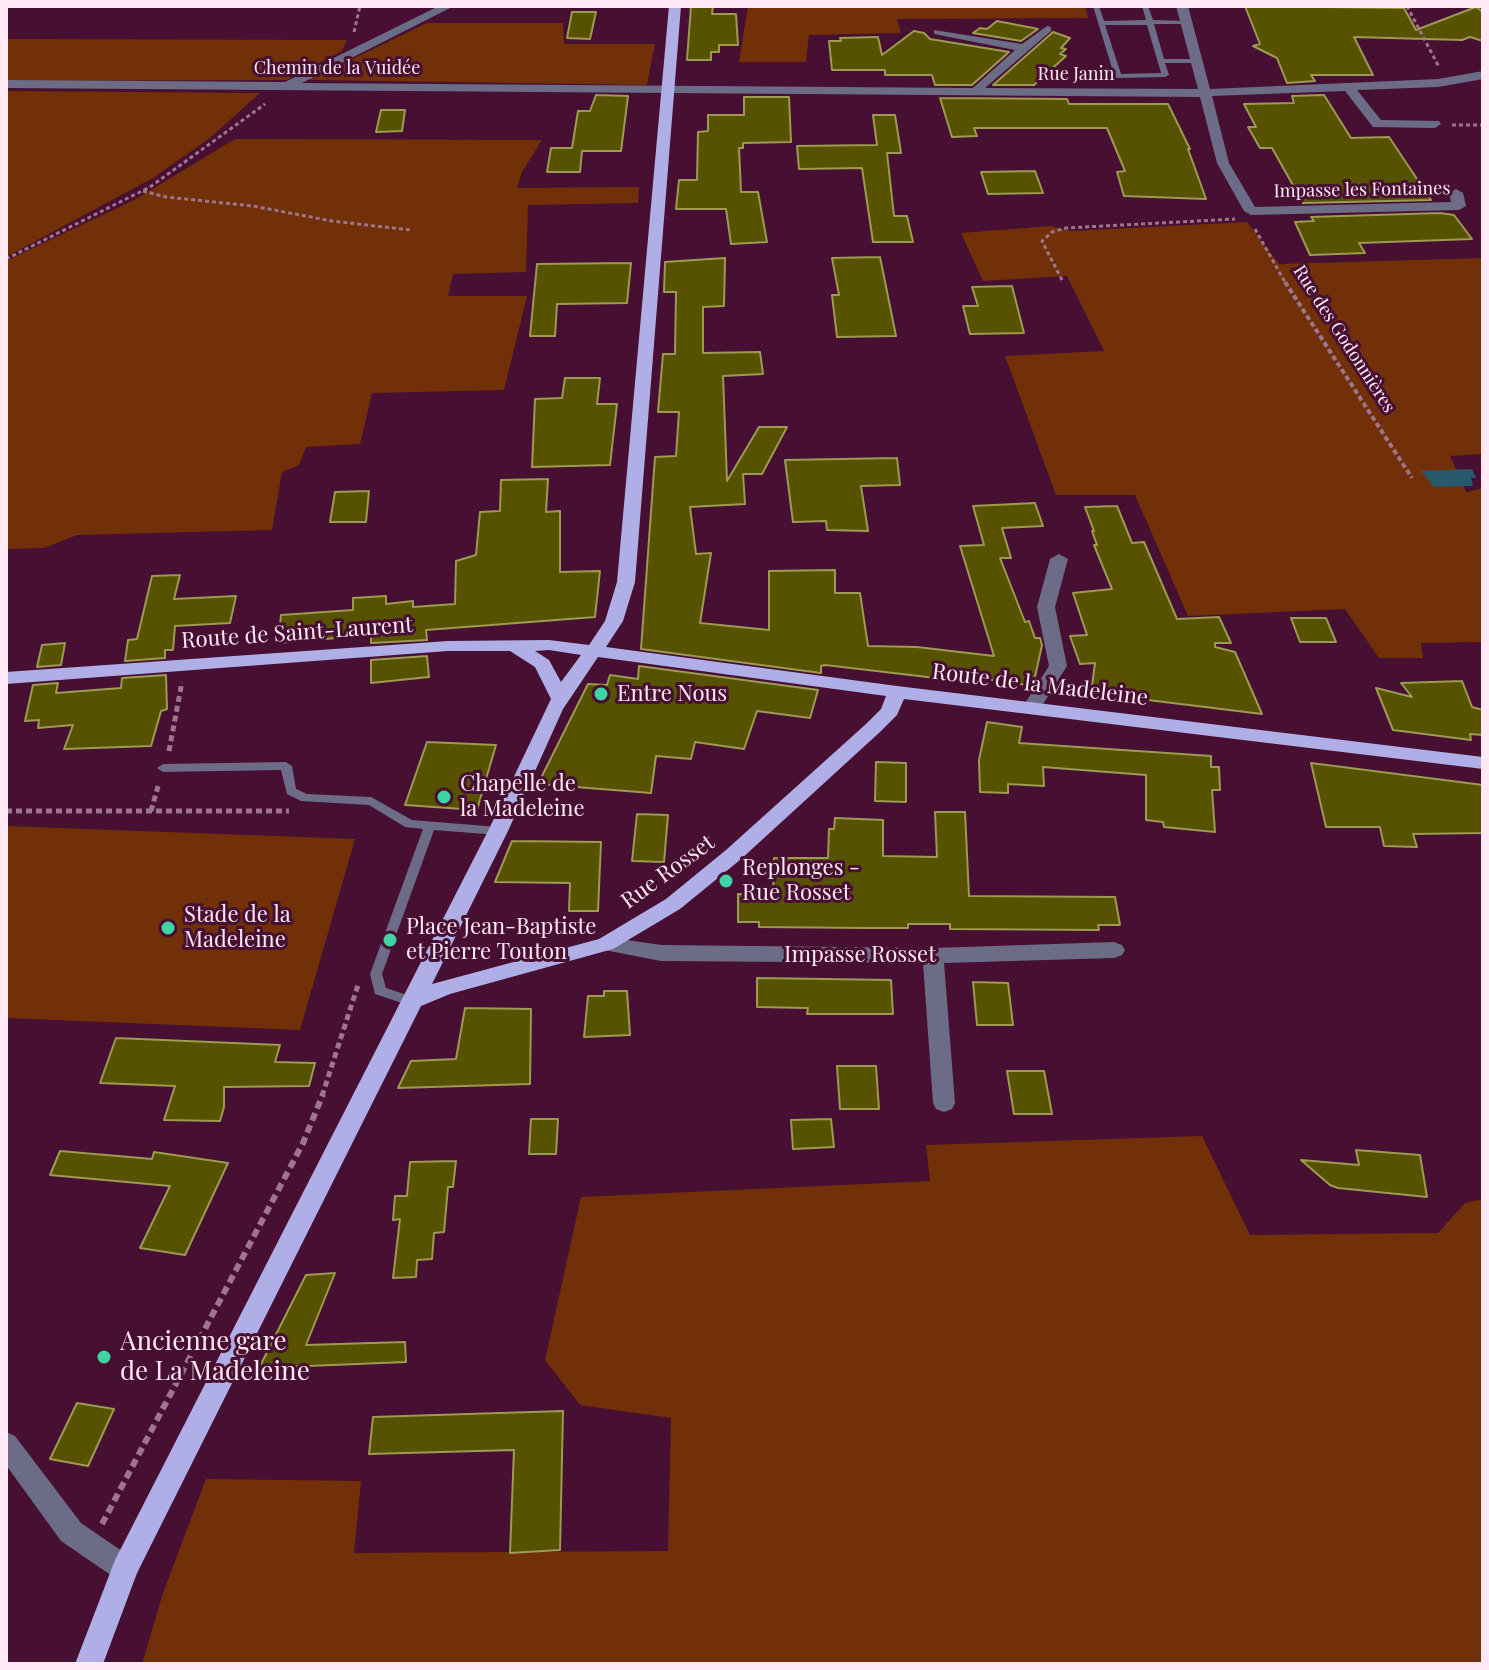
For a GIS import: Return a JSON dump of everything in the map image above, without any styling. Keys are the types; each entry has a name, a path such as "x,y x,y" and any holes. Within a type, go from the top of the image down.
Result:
{"main road":[{"path":"89,1664 125,1569 498,831 560,698 592,649 607,635 626,582 675,6"},
{"path":"513,644 543,664 560,698"},
{"name":"Route de Saint-Laurent","path":"6,678 448,646 513,644 592,649"},
{"name":"Route de la Madeleine","path":"592,649 897,692 1483,763"},
{"name":"Rue Rosset","path":"411,1001 445,987 606,944 673,904 733,855 873,728 890,711 897,692"}],"street":[{"path":"287,86 352,51 448,6"},
{"path":"1182,6 1202,93 1223,163 1249,214"},
{"path":"976,92 1047,29"},
{"path":"938,32 1023,48"},
{"name":"Rue Janin","path":"669,89 1202,93 1429,84 1483,75"},
{"name":"Chemin de la Vuidée","path":"6,84 669,89"},
{"path":"1350,89 1377,124 1435,124"},
{"name":"Impasse les Fontaines","path":"1249,214 1459,206 1456,193"},
{"path":"1031,708 1058,666 1046,607 1059,559"},
{"name":"Impasse Rosset","path":"606,944 661,953 933,956 1114,950"},
{"path":"933,956 944,1103"},
{"path":"6,1444 81,1538 125,1569"}],"lane":[{"path":"1096,6 1122,93"},
{"path":"1118,76 1165,75 1145,6"},
{"path":"1101,23 1185,22"},
{"path":"1162,61 1194,61"},
{"path":"163,768 286,766 291,791 305,798 371,801 409,824 498,831"},
{"path":"411,1001 380,991 376,974 430,825"}],"path":[{"path":"352,51 360,6"},
{"path":"1407,6 1441,73 1422,76 1429,84"},
{"path":"6,259 142,191 240,124 287,86"},
{"path":"1435,124 1483,125"},
{"path":"142,191 166,197 253,206 332,221 411,230"},
{"path":"1062,280 1042,241 1052,232 1066,228 1249,214"},
{"name":"Rue des Godonnières","path":"1249,214 1284,280 1412,478"},
{"path":"151,811 183,677 169,678"},
{"path":"6,811 301,811"},
{"path":"81,1538 303,1143 330,1075 364,969"}],"shaded area":[{"path":"748,6 1085,6 1088,18 897,19 901,33 809,35 806,62 739,62"},
{"path":"427,23 563,23 564,44 655,44 647,85 309,80"},
{"path":"6,39 347,40 342,51 287,80 6,81"},
{"path":"6,91 260,93 210,138 153,178 6,257"},
{"path":"235,139 542,140 522,172 517,188 639,187 638,203 528,205 526,272 453,274 448,296 527,296 504,390 372,393 360,444 306,447 299,465 282,472 272,530 77,535 44,548 6,549 6,261 134,200"},
{"path":"1247,222 1279,264 1483,258 1483,454 1450,456 1466,492 1483,488 1483,642 1421,643 1423,658 1379,658 1345,609 1188,616 1135,495 1056,495 1005,356 1104,351 1067,276 983,281 961,233 1050,226 1071,231"},
{"name":"Stade de la Madeleine","path":"6,826 355,839 300,1030 6,1018"},
{"path":"1202,1136 1250,1235 1438,1233 1465,1203 1483,1199 1483,1664 142,1664 163,1593 206,1479 361,1481 354,1553 668,1551 671,1418 580,1405 545,1360 581,1197 930,1181 926,1145"}],"water":[{"path":"1472,469 1476,478 1471,478 1473,486 1434,487 1421,471"}],"building":[{"path":"691,6 713,6 712,14 736,14 738,45 719,45 719,52 711,52 711,60 687,60"},
{"path":"1245,6 1404,8 1416,30 1476,7 1483,12 1483,41 1470,37 1462,40 1354,37 1373,75 1311,75 1315,81 1287,83 1277,58 1253,46 1260,44"},
{"path":"572,12 596,12 590,39 567,38"},
{"path":"997,21 1038,29 1021,41 973,33 980,28 987,29"},
{"path":"914,31 924,33 930,39 1009,52 972,85 935,85 932,75 885,75 885,70 832,70 829,41 878,37 882,55"},
{"path":"1053,32 1070,38 1061,48 1066,49 1060,54 1066,56 1034,85 993,85"},
{"path":"596,95 628,96 621,151 582,151 580,172 547,172 551,148 572,148 578,111 590,111"},
{"path":"1324,95 1351,138 1389,137 1431,200 1303,203 1272,148 1260,148 1248,127 1256,127 1244,104 1294,103 1292,96"},
{"path":"744,97 789,97 791,142 743,143 743,148 739,148 741,192 758,192 767,242 731,244 726,209 676,209 679,180 697,180 698,132 708,131 708,115 744,115"},
{"path":"940,98 1067,99 1069,104 1168,104 1190,149 1206,199 1124,196 1117,172 1125,171 1107,128 974,128 977,136 952,137"},
{"path":"381,110 405,110 402,131 376,132"},
{"path":"873,115 895,115 901,153 887,153 894,216 907,216 913,242 873,242 862,168 799,169 797,146 877,145"},
{"path":"1035,171 1043,193 988,194 981,172"},
{"path":"1454,215 1472,239 1359,243 1365,253 1310,255 1295,222 1314,221 1311,217"},
{"path":"880,257 896,336 837,337 832,295 839,295 832,258"},
{"path":"725,258 724,306 703,307 703,353 760,352 763,374 723,376 727,481 759,427 787,427 762,474 743,474 745,504 690,507 696,554 711,553 700,623 769,630 769,571 835,570 835,593 860,593 868,646 917,647 994,656 960,546 984,545 973,506 1035,503 1043,526 1002,528 1011,558 1000,558 1025,622 1029,621 1035,638 1040,638 1042,645 1033,686 986,679 987,684 825,665 821,666 821,673 641,649 655,457 676,456 679,412 658,412 663,354 675,354 676,292 664,292 665,262"},
{"path":"631,263 627,303 557,304 555,336 530,336 537,264"},
{"path":"1012,286 1024,333 970,334 963,306 978,306 972,287"},
{"path":"565,378 600,378 597,404 617,404 610,465 532,467 535,399 562,398"},
{"path":"897,458 900,485 861,486 868,531 827,530 826,521 793,522 785,460"},
{"path":"548,479 546,512 560,511 560,572 600,571 595,617 426,630 427,640 371,643 371,635 278,643 281,615 353,610 353,598 386,596 386,604 413,601 413,607 455,604 456,561 476,555 480,512 500,511 501,480"},
{"path":"369,491 366,522 330,522 335,492"},
{"path":"1117,506 1132,543 1144,542 1177,619 1219,617 1231,643 1215,643 1215,647 1235,652 1262,714 1091,693 1095,663 1080,664 1070,636 1087,635 1073,593 1112,589 1094,545 1097,545 1094,531 1085,507"},
{"path":"180,575 174,599 236,596 230,623 175,626 173,650 165,650 165,658 125,661 128,640 137,639 152,576"},
{"path":"1291,618 1326,618 1336,642 1300,642"},
{"path":"65,643 61,665 37,667 42,645"},
{"path":"427,656 429,677 371,683 371,660"},
{"path":"639,666 818,690 810,718 757,711 744,749 695,742 691,759 656,756 651,793 538,784 588,684 607,685 610,675 638,679"},
{"path":"166,675 167,709 161,711 151,746 64,749 73,725 38,728 39,720 25,721 33,685 58,683 56,693 121,688 122,678"},
{"path":"1462,681 1472,707 1483,710 1483,735 1470,734 1471,740 1393,730 1376,688 1412,697 1401,683"},
{"path":"987,722 1022,727 1019,743 1211,756 1211,767 1219,767 1220,790 1212,790 1215,832 1164,827 1163,822 1146,820 1146,775 1043,767 1044,786 1008,784 1008,793 980,792 979,760"},
{"path":"427,742 496,745 477,810 405,805"},
{"path":"876,762 906,763 906,802 875,801"},
{"path":"1311,763 1483,785 1483,833 1413,834 1417,847 1384,846 1380,827 1326,827"},
{"path":"935,812 965,812 969,896 1115,897 1120,925 1098,925 1099,930 950,929 950,924 908,924 908,928 759,927 759,922 738,922 738,894 773,895 774,858 828,858 829,829 834,829 835,818 883,820 883,856 937,857"},
{"path":"637,814 668,815 664,862 632,861"},
{"path":"512,841 601,842 598,911 569,911 570,883 495,882"},
{"path":"757,978 891,980 893,1014 807,1014 808,1008 757,1007"},
{"path":"973,982 1008,983 1013,1025 977,1025"},
{"path":"604,991 627,991 630,1035 584,1037 588,996 604,996"},
{"path":"465,1008 531,1009 530,1084 398,1088 411,1061 456,1059"},
{"path":"116,1038 280,1045 275,1062 315,1063 309,1086 224,1087 220,1121 164,1120 175,1086 100,1083"},
{"path":"837,1066 876,1066 879,1109 840,1109"},
{"path":"1007,1071 1044,1071 1052,1114 1014,1114"},
{"path":"531,1119 558,1119 556,1154 529,1154"},
{"path":"831,1119 834,1147 793,1149 791,1120"},
{"path":"1356,1150 1420,1155 1427,1197 1338,1188 1330,1185 1301,1160 1359,1165"},
{"path":"60,1151 152,1159 154,1152 228,1163 185,1255 140,1248 170,1186 50,1175"},
{"path":"456,1161 453,1187 448,1187 444,1232 434,1233 432,1259 417,1260 416,1277 393,1278 400,1219 393,1220 395,1196 407,1196 410,1162"},
{"path":"335,1273 306,1345 405,1342 406,1362 259,1368 306,1275"},
{"path":"77,1403 114,1409 88,1466 50,1459"},
{"path":"563,1411 560,1550 510,1553 514,1450 369,1454 373,1417"}],"place":[{"name":"Entre Nous","path":"601,694"},
{"name":"Chapelle de la Madeleine","path":"444,797"},
{"name":"Replonges - Rue Rosset","path":"726,881"},
{"name":"Stade de la Madeleine","path":"168,928"},
{"name":"Place Jean-Baptiste et Pierre Touton","path":"390,940"},
{"name":"Ancienne gare de La Madeleine","path":"104,1357"}]}
